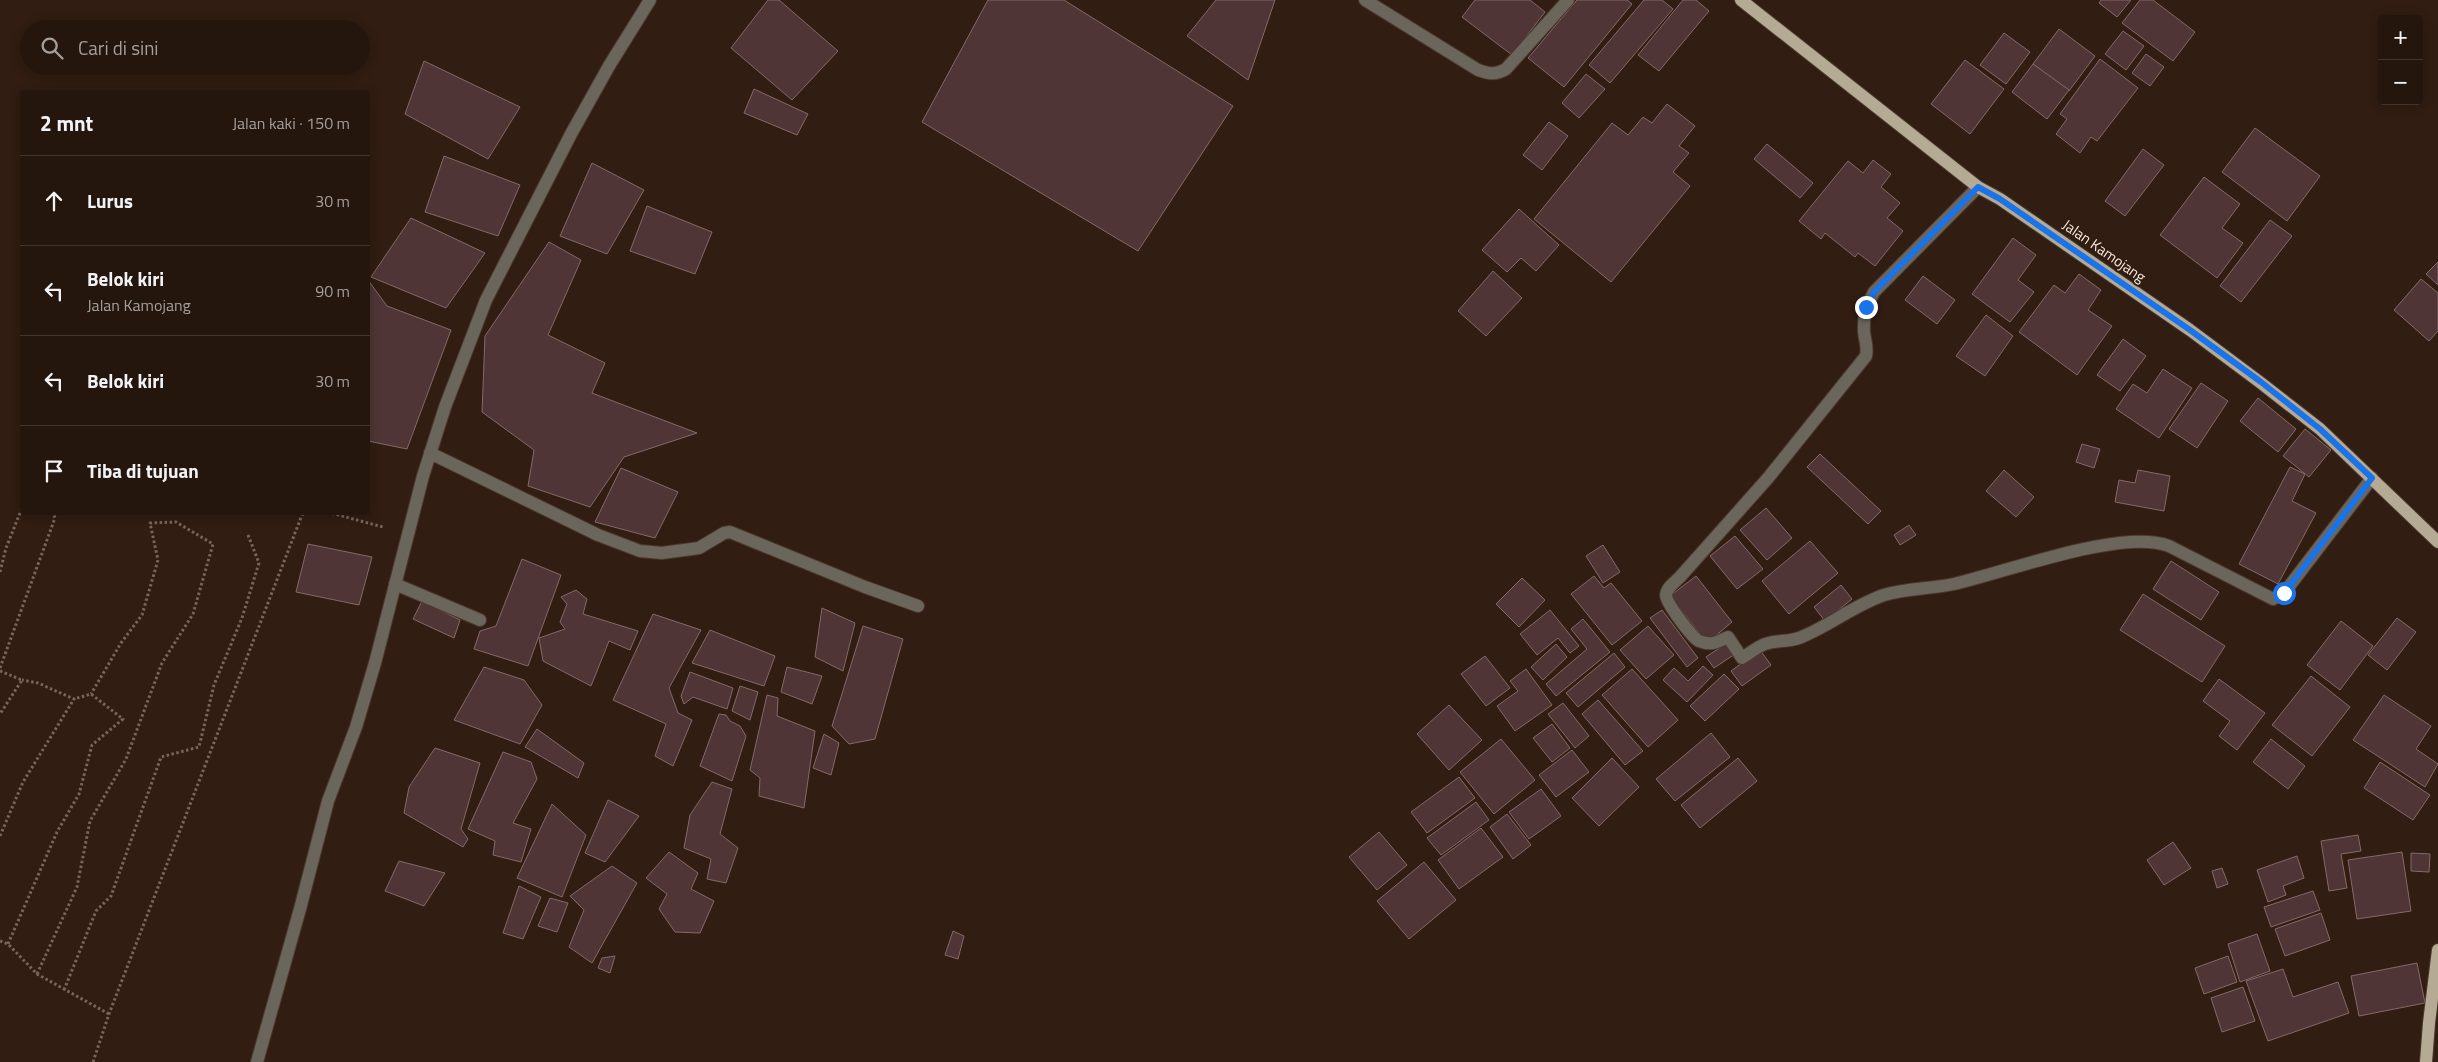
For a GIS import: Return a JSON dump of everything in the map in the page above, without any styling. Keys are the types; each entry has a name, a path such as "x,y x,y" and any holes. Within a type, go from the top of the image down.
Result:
{"main road":[{"name":"Jalan Kamojang","path":"1741,0 1978,187 2000,199 2190,330 2261,382 2320,429 2438,542"},
{"path":"2426,1062 2438,950"}],"street":[{"path":"257,1062 328,801 356,727 430,453 445,407 486,300 571,134 609,66 650,0"},
{"path":"1365,0 1478,70 1489,74 1499,73 1506,69 1568,0"},
{"path":"1978,187 1874,292 1866,307 1864,320 1868,348 1866,356 1768,478 1670,587 1666,595 1668,605 1697,641 1713,644 1728,637 1742,658 1765,644 1798,638 1881,596 1897,591 1908,592 1952,584 2098,546 2133,543 2156,542 2169,546 2273,599 2284,593 2372,478"},
{"path":"430,453 598,535 640,551 662,553 699,548 724,533 730,532 865,587 918,606"},
{"path":"395,584 480,620"}],"path":[{"path":"0,572 6,548 20,513"},
{"path":"0,668 55,518 54,515"},
{"path":"93,1062 109,1014 302,515"},
{"path":"339,515 408,534"},
{"path":"0,671 74,699 91,694 121,644 142,615 158,560 150,523 176,522 214,544 194,614 162,663 126,759 90,821 77,887 37,974"},
{"path":"64,990 96,911 111,896 161,757 199,747 214,685 242,618 259,563 248,535"},
{"path":"0,714 22,680"},
{"path":"8,944 57,832 80,794 92,745 123,719 91,694"},
{"path":"0,836 23,782 74,699"},
{"path":"0,940 8,944 37,974 109,1014"}],"building":[{"path":"768,0 779,0 838,51 792,100 731,48"},
{"path":"988,0 1064,0 1233,106 1138,251 922,122"},
{"path":"1216,0 1275,0 1248,80 1187,36"},
{"path":"1475,0 1530,0 1545,12 1512,55 1462,17"},
{"path":"1577,0 1627,0 1632,4 1564,87 1528,58"},
{"path":"1644,0 1662,0 1673,9 1610,83 1589,65"},
{"path":"1683,0 1696,0 1709,11 1659,71 1638,55"},
{"path":"2101,0 2131,0 2117,17 2099,3"},
{"path":"2140,0 2153,0 2195,32 2173,61 2122,23"},
{"path":"2059,29 2095,56 2069,91 2033,64"},
{"path":"2123,31 2144,46 2126,70 2105,54"},
{"path":"2004,33 2030,52 2006,84 1980,65"},
{"path":"2146,54 2164,67 2150,86 2132,73"},
{"path":"2100,59 2138,88 2097,141 2091,137 2080,153 2056,134 2067,119 2060,114"},
{"path":"1965,60 2004,89 1970,134 1931,104"},
{"path":"424,61 520,107 488,159 405,114"},
{"path":"2033,64 2069,90 2047,119 2012,92"},
{"path":"1586,74 1605,89 1579,118 1562,103"},
{"path":"754,89 808,114 797,135 744,113"},
{"path":"1667,104 1695,126 1679,146 1689,153 1673,172 1690,186 1611,282 1534,219 1612,123 1628,135 1643,117 1652,123"},
{"path":"1549,122 1568,136 1542,170 1523,155"},
{"path":"2255,128 2320,176 2287,221 2222,172"},
{"path":"1767,144 1813,183 1800,198 1754,159"},
{"path":"2143,149 2164,165 2125,216 2105,201"},
{"path":"444,156 520,185 498,236 425,212"},
{"path":"1873,160 1891,174 1881,187 1900,203 1887,218 1903,231 1875,266 1858,253 1855,257 1825,233 1821,239 1799,221 1848,161 1863,173"},
{"path":"592,163 644,190 607,254 560,236"},
{"path":"2204,177 2240,204 2222,228 2243,243 2217,278 2160,235"},
{"path":"647,206 712,232 695,274 630,251"},
{"path":"1519,209 1559,245 1536,271 1521,258 1507,272 1482,250"},
{"path":"411,218 485,253 446,308 371,277"},
{"path":"2270,220 2292,236 2241,302 2220,286"},
{"path":"2013,238 2036,255 2018,280 2034,292 2010,322 1972,294"},
{"path":"549,242 581,260 548,335 605,363 592,393 697,433 624,457 590,507 528,486 534,450 482,412 485,336"},
{"path":"2438,262 2438,285 2426,274"},
{"path":"1493,271 1522,298 1486,336 1458,311"},
{"path":"2079,274 2101,290 2088,310 2112,326 2077,375 2019,332 2054,285 2065,293"},
{"path":"1923,276 1955,300 1937,324 1905,300"},
{"path":"2421,279 2438,293 2438,331 2429,341 2394,310"},
{"path":"370,283 387,306 451,330 407,449 370,441"},
{"path":"1986,315 2013,336 1985,376 1956,356"},
{"path":"2123,339 2146,356 2120,391 2097,375"},
{"path":"2163,369 2192,388 2159,438 2116,409 2133,384 2147,393"},
{"path":"2201,383 2228,401 2197,448 2169,429"},
{"path":"2258,398 2296,429 2278,452 2240,421"},
{"path":"2305,429 2331,450 2309,477 2283,456"},
{"path":"2082,444 2100,449 2094,468 2076,462"},
{"path":"1820,454 1881,511 1868,524 1807,467"},
{"path":"2290,467 2305,474 2292,501 2316,513 2278,584 2239,564"},
{"path":"621,468 678,492 655,538 595,522"},
{"path":"2004,470 2034,497 2016,517 1986,491"},
{"path":"2138,470 2170,476 2164,511 2115,502 2119,480 2135,483"},
{"path":"1766,508 1792,538 1767,560 1740,530"},
{"path":"1909,525 1916,535 1900,545 1894,535"},
{"path":"1735,536 1763,569 1737,589 1710,556"},
{"path":"1810,541 1838,573 1789,614 1762,581"},
{"path":"308,544 372,557 359,605 296,592"},
{"path":"1603,545 1620,572 1603,583 1586,556"},
{"path":"522,559 561,575 528,666 474,649 480,631 496,626"},
{"path":"2171,561 2219,592 2201,620 2153,589"},
{"path":"1594,576 1604,588 1611,583 1642,621 1612,645 1571,594"},
{"path":"1696,576 1732,622 1707,643 1670,596"},
{"path":"1522,578 1545,600 1519,627 1496,604"},
{"path":"1841,585 1852,599 1825,621 1814,607"},
{"path":"576,590 587,599 583,614 638,631 630,650 609,641 591,686 543,661 539,638 565,629 560,622 567,604 561,597"},
{"path":"2143,594 2225,646 2202,682 2120,630"},
{"path":"422,601 460,620 454,638 413,619"},
{"path":"822,608 855,623 843,671 815,657"},
{"path":"1550,610 1579,646 1570,653 1558,638 1537,655 1520,634"},
{"path":"1662,610 1698,658 1687,667 1650,618"},
{"path":"653,614 701,630 669,688 678,713 692,720 673,766 655,756 666,724 613,700"},
{"path":"2397,618 2416,632 2387,670 2368,655"},
{"path":"1583,619 1610,652 1556,696 1546,684 1587,649 1571,629"},
{"path":"2341,621 2373,646 2340,690 2307,665"},
{"path":"863,626 903,639 875,739 849,744 832,726"},
{"path":"1648,626 1674,655 1646,679 1620,650"},
{"path":"710,630 775,656 764,686 692,663"},
{"path":"1728,642 1735,654 1714,668 1706,657"},
{"path":"1556,644 1567,657 1543,680 1531,667"},
{"path":"1760,650 1771,665 1742,686 1731,671"},
{"path":"1614,653 1625,667 1578,707 1566,693"},
{"path":"1485,656 1510,688 1486,706 1461,674"},
{"path":"1703,666 1713,675 1687,702 1663,680 1674,668 1688,681"},
{"path":"484,667 524,680 542,705 520,744 454,720"},
{"path":"787,667 822,676 812,704 781,692"},
{"path":"1526,669 1552,705 1515,731 1497,706 1518,691 1510,681"},
{"path":"1632,669 1678,720 1648,747 1602,695"},
{"path":"690,672 733,688 727,709 693,697 684,704 681,696"},
{"path":"1724,674 1739,689 1705,721 1690,706"},
{"path":"2311,676 2350,707 2312,756 2272,725"},
{"path":"2219,679 2265,713 2237,750 2219,736 2230,721 2203,701"},
{"path":"740,686 758,692 750,720 732,711"},
{"path":"767,695 778,698 777,716 815,731 804,808 759,796 760,778 750,770"},
{"path":"2384,695 2431,726 2416,749 2438,764 2425,787 2353,740"},
{"path":"1598,700 1643,751 1625,765 1582,714"},
{"path":"1563,703 1589,736 1575,748 1548,714"},
{"path":"1449,705 1482,740 1449,770 1417,734"},
{"path":"719,714 726,715 730,721 740,726 746,736 732,781 700,766"},
{"path":"1552,724 1570,748 1552,762 1533,738"},
{"path":"537,729 584,763 578,778 525,747"},
{"path":"1711,733 1730,757 1675,801 1656,779"},
{"path":"824,734 839,743 831,775 813,768"},
{"path":"1501,739 1535,780 1494,814 1460,772"},
{"path":"2271,739 2305,766 2288,789 2253,762"},
{"path":"435,748 480,763 461,829 468,839 463,847 404,813 409,787"},
{"path":"1572,750 1589,772 1556,797 1539,775"},
{"path":"503,752 531,762 537,779 513,823 531,829 521,862 493,855 495,841 468,829"},
{"path":"1612,758 1639,787 1599,826 1572,798"},
{"path":"1738,758 1757,781 1700,828 1681,805"},
{"path":"2380,762 2430,795 2413,820 2364,788"},
{"path":"1459,777 1475,798 1427,833 1411,812"},
{"path":"712,782 732,789 720,834 738,848 726,883 707,879 711,859 684,848 690,815"},
{"path":"1541,789 1561,816 1529,839 1509,812"},
{"path":"608,800 639,816 605,862 585,853"},
{"path":"1476,802 1489,820 1441,855 1427,838"},
{"path":"552,804 586,835 562,897 517,878"},
{"path":"1507,814 1531,845 1513,859 1490,827"},
{"path":"1481,828 1503,857 1459,889 1438,860"},
{"path":"1379,832 1407,865 1377,890 1349,857"},
{"path":"2358,835 2361,851 2341,854 2347,888 2329,891 2321,841"},
{"path":"2173,842 2191,868 2164,885 2147,860"},
{"path":"669,852 698,873 691,889 714,901 700,933 675,932 659,909 667,894 646,878"},
{"path":"2402,852 2411,911 2357,919 2348,860"},
{"path":"2411,853 2430,854 2429,872 2411,871"},
{"path":"2297,856 2304,878 2283,886 2286,895 2268,902 2257,870"},
{"path":"399,861 445,873 424,906 385,891"},
{"path":"1424,862 1456,900 1409,939 1377,901"},
{"path":"612,866 637,883 592,963 569,947 584,910 570,896"},
{"path":"2222,868 2228,884 2217,888 2212,871"},
{"path":"519,886 541,897 523,939 503,933"},
{"path":"2313,891 2320,910 2271,927 2264,907"},
{"path":"550,898 568,903 557,932 538,926"},
{"path":"2321,913 2330,940 2285,956 2275,929"},
{"path":"953,931 964,936 958,959 945,955"},
{"path":"2257,934 2270,971 2240,982 2228,944"},
{"path":"615,956 610,973 598,968 602,958"},
{"path":"2228,956 2237,982 2204,994 2195,968"},
{"path":"2417,963 2425,1003 2359,1016 2351,976"},
{"path":"2283,969 2293,997 2338,982 2349,1013 2268,1041 2246,981"},
{"path":"2243,987 2255,1021 2222,1032 2211,998"}],"route":[{"path":"1866,307 1874,292 1978,187 2000,199 2190,330 2261,382 2320,429 2372,478 2284,593"}]}
